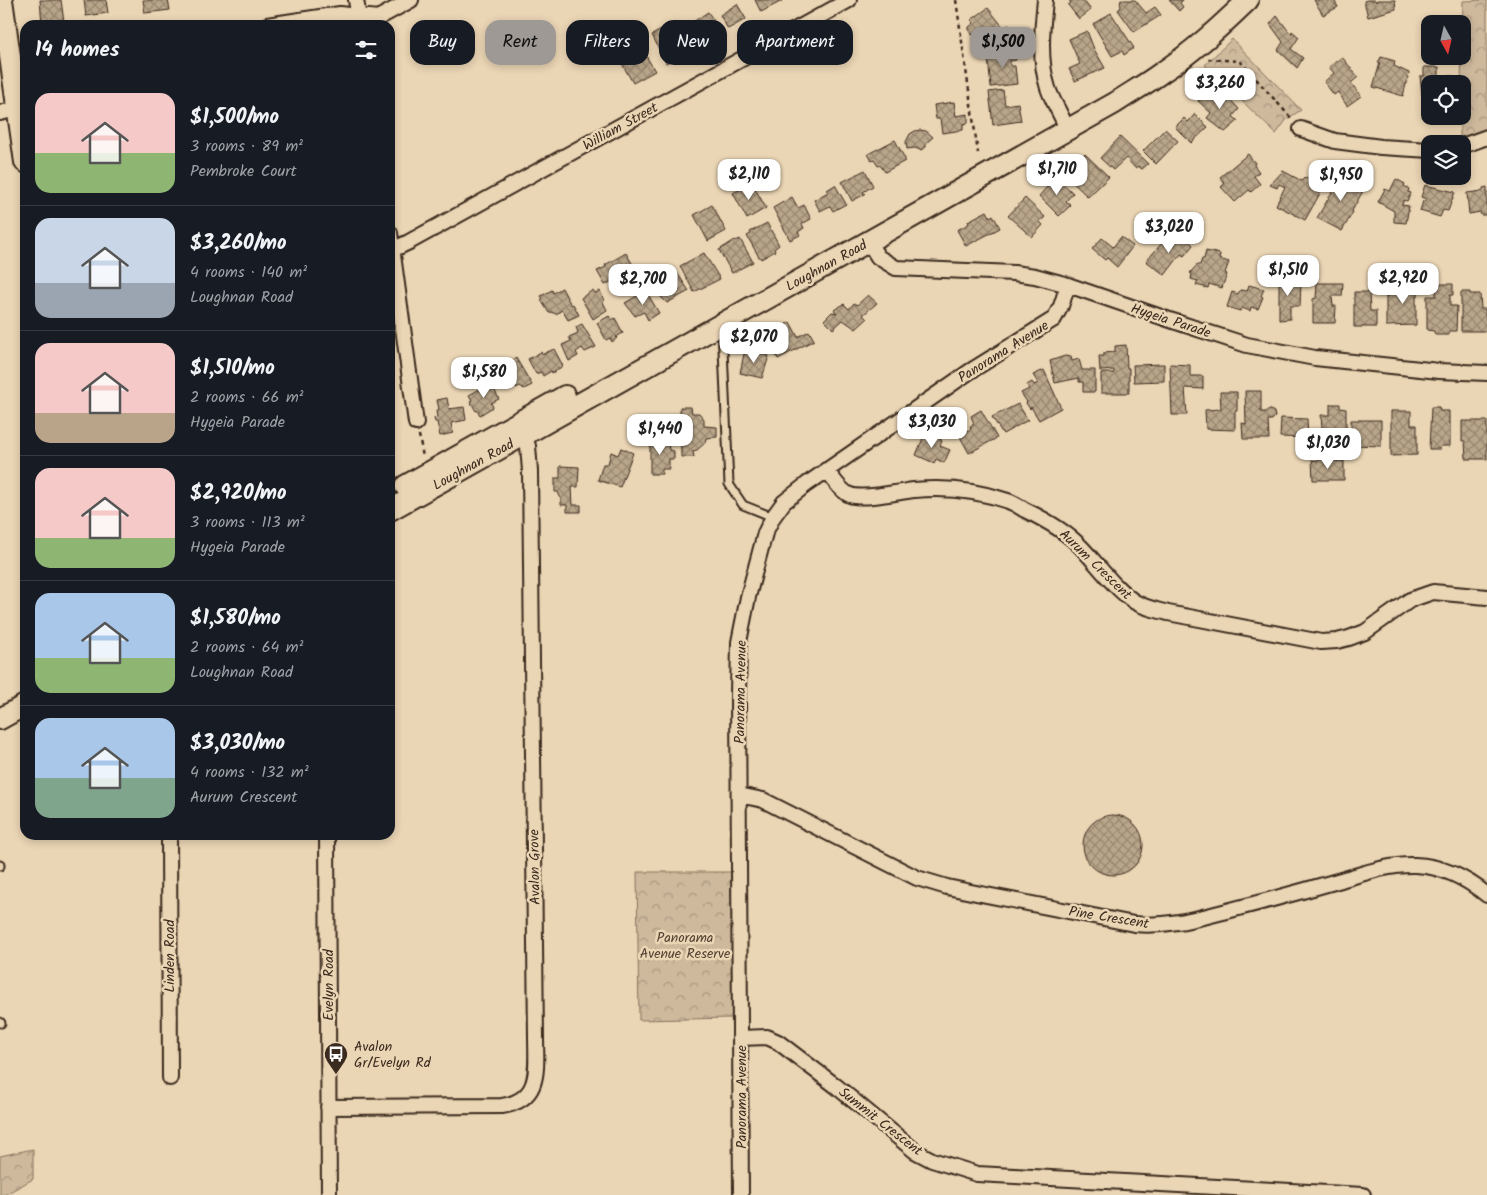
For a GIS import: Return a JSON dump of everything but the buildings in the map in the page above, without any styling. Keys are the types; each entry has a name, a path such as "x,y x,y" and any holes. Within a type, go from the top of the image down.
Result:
{"main road":[{"path":"2,0 18,61 9,111 20,146"},
{"name":"Loughnan Road","path":"395,491 1129,82 1189,39 1230,0"},
{"name":"Loughnan Road","path":"395,507 1115,103 1162,73 1193,50 1248,0"},
{"path":"0,719 20,708"}],"street":[{"path":"356,0 359,20"},
{"path":"365,20 378,18 411,0"},
{"name":"William Street","path":"395,248 849,0"},
{"path":"1045,0 1042,43 1043,64 1048,86 1063,120"},
{"path":"300,20 340,14 356,20"},
{"path":"1301,129 1335,141 1421,149"},
{"path":"1471,143 1487,137"},
{"name":"Hygeia Parade","path":"868,242 878,257 896,268 1014,273 1035,276 1068,285 1247,345 1315,358 1439,371 1487,373"},
{"path":"395,278 416,424"},
{"name":"Panorama Avenue","path":"741,1195 738,694 740,642 748,597 765,533 773,516 784,502 826,470 969,372 1054,319 1061,306 1068,285"},
{"name":"Avalon Grove","path":"328,1107 512,1105 526,1098 534,1083 536,1076 536,1027 530,471 528,446 524,435"},
{"name":"Aurum Crescent","path":"826,470 842,490 860,497 915,490 937,490 968,492 1009,501 1059,528 1080,546 1124,594 1148,608 1168,613 1321,642 1343,639 1365,632 1410,600 1433,592 1487,598"},
{"name":"Pine Crescent","path":"739,795 763,800 917,878 947,887 1134,924 1179,923 1382,869 1405,865 1426,866 1452,872 1487,895"},
{"name":"Linden Road","path":"169,840 170,1078"},
{"name":"Evelyn Road","path":"327,840 329,1195"},
{"name":"Summit Crescent","path":"740,1038 767,1037 778,1042 836,1086 915,1151 932,1160 977,1174 1363,1195"}],"lane":[{"path":"722,324 729,484 743,505 773,516"}],"path":[{"path":"956,0 978,153"},
{"path":"1208,59 1240,61 1301,129"},
{"path":"416,424 424,463"}],"green space":[{"path":"1487,0 1487,130 1471,135 1460,135 1460,125 1471,125 1471,75 1461,75 1461,65 1471,65 1471,15 1463,15 1463,1"},
{"path":"1232,39 1301,110 1287,119 1276,134 1205,65"},
{"name":"Panorama Avenue Reserve","path":"637,872 731,872 732,1018 639,1020"},
{"path":"33,1149 33,1179 4,1195 0,1195 0,1156"}],"place":[{"name":"Avalon Gr/Evelyn Rd","path":"336,1075"}]}
